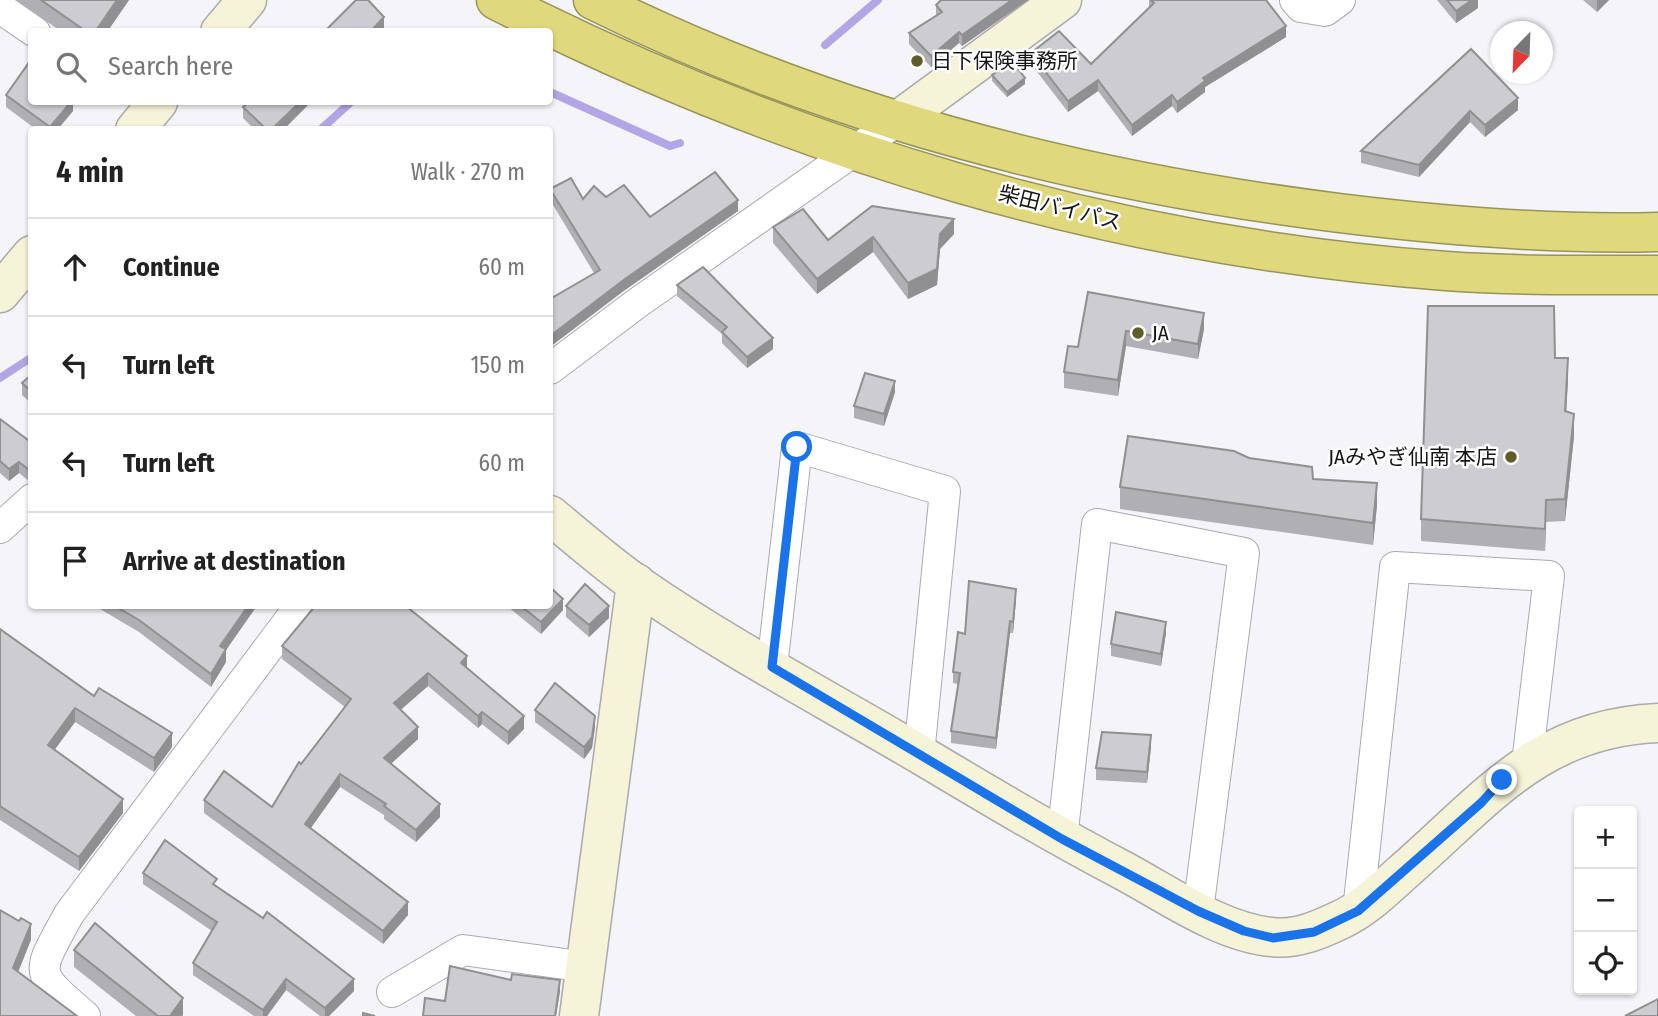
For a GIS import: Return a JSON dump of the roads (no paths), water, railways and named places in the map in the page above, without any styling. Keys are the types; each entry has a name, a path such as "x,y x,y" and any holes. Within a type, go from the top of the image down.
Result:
{"highway":[{"name":"柴田バイパス","path":"496,0 551,28"},
{"name":"柴田バイパス","path":"593,0 722,57 897,121 1012,153 1125,180 1251,202 1482,229 1658,232"},
{"name":"柴田バイパス","path":"553,29 753,117 853,152 920,173 1130,226 1305,256 1446,271 1658,275"}],"street":[{"path":"222,28 247,0"},
{"path":"553,367 636,304 897,121 1062,0"},
{"path":"1295,0 1301,7 1325,11 1340,0"},
{"path":"0,8 29,28"},
{"path":"0,293 28,261"},
{"path":"772,667 797,447 945,491 919,754"},
{"path":"0,528 28,503"},
{"path":"553,517 636,583 1062,839 1198,911 1244,931 1273,938 1314,932 1358,911 1481,803 1502,780 1566,741 1604,729 1658,723"},
{"path":"1062,839 1097,524 1244,553 1198,911"},
{"path":"1358,911 1395,567 1549,576 1527,763"},
{"path":"579,1016 636,583"},
{"path":"85,1016 52,988 44,977 43,962 69,914 298,609"},
{"path":"392,992 463,950 586,967"}],"waterway":[{"path":"825,45 878,0"},
{"path":"553,93 670,146 680,143"},
{"path":"324,126 348,105"},
{"path":"0,378 28,360"}],"place":[{"name":"日下保険事務所","path":"917,61"},
{"name":"JA","path":"1138,333"},
{"name":"JAみやぎ仙南 本店","path":"1511,457"}]}
